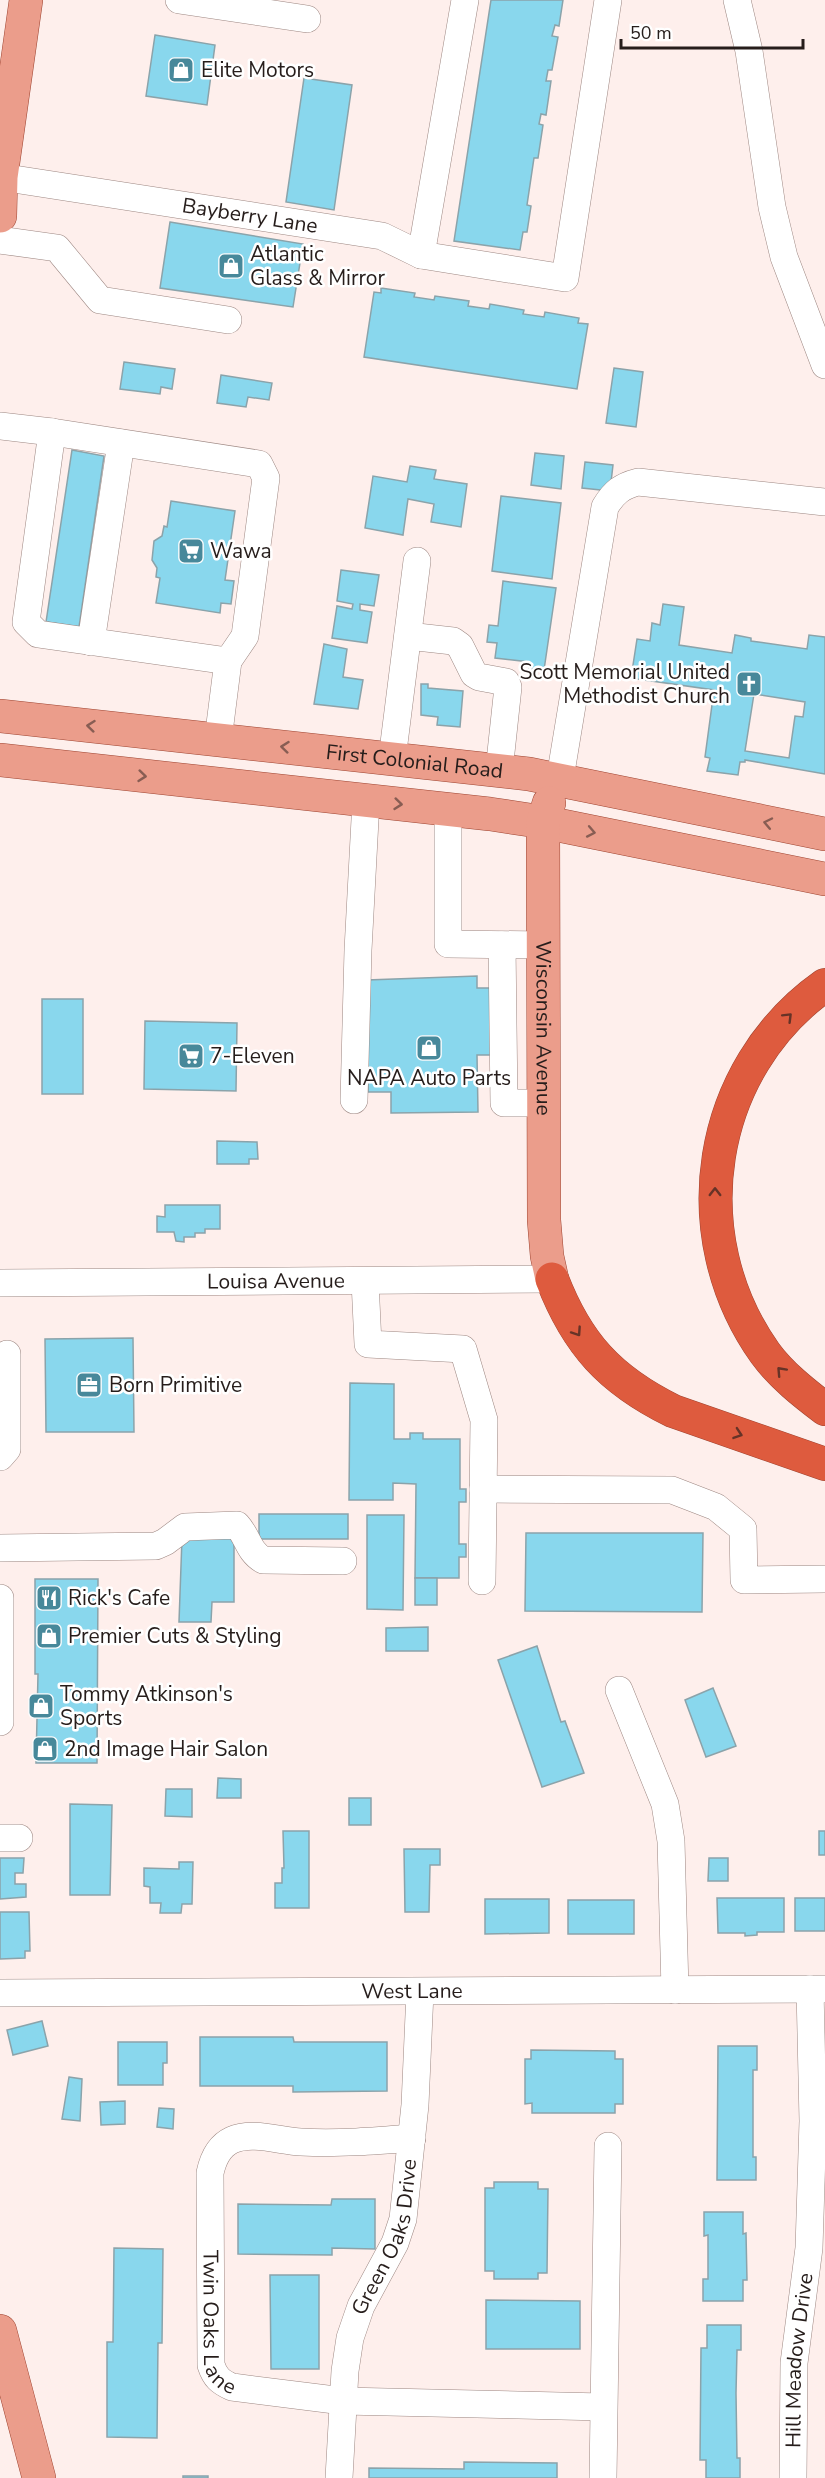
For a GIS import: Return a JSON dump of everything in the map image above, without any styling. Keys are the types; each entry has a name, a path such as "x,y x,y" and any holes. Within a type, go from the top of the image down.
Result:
{"highway":[{"path":"825,985 809,996 781,1024 752,1064 732,1102 715,1176 715,1215 720,1248 731,1288 748,1326 766,1355 795,1385 825,1409"},
{"path":"552,1280 564,1312 578,1334 610,1369 646,1397 673,1412 825,1464"}],"main road":[{"path":"0,216 10,33 26,0"},
{"name":"First Colonial Road","path":"0,716 556,779 825,834"},
{"path":"0,760 543,822 825,879"},
{"name":"Wisconsin Avenue","path":"552,1280 544,1220 546,1103 543,822 556,779"},
{"path":"0,2331 39,2478"}],"street":[{"path":"179,0 307,19"},
{"path":"421,255 465,0"},
{"name":"Bayberry Lane","path":"1,179 382,236 421,255 565,278 608,0"},
{"path":"737,0 749,51 772,207 781,247 797,296 825,365"},
{"path":"0,240 57,248 100,300 228,320"},
{"path":"0,426 259,464 266,478 245,636 228,661 218,740"},
{"path":"52,432 26,622 38,634 228,661"},
{"path":"91,642 121,443"},
{"path":"556,779 562,766 605,507 612,495 624,485 638,482 825,502"},
{"path":"392,759 417,561"},
{"path":"408,636 453,641 460,646 474,674 506,682 508,687 500,771"},
{"path":"354,1100 358,950 366,801"},
{"path":"448,810 448,944 544,945"},
{"path":"502,945 504,1104 546,1103"},
{"name":"Louisa Avenue","path":"0,1283 552,1280"},
{"path":"365,1281 368,1344 463,1349 484,1420 482,1581"},
{"path":"0,1457 7,1449 7,1354"},
{"path":"483,1489 672,1490 716,1507 743,1529 744,1580 825,1579"},
{"path":"0,1548 156,1546 185,1527 237,1525 244,1532 247,1545 253,1554 263,1560 343,1561"},
{"path":"0,1579 0,1722"},
{"path":"619,1690 644,1749 666,1813 671,1841 675,1990"},
{"name":"West Lane","path":"0,1992 818,1989"},
{"name":"Hill Meadow Drive","path":"793,2478 794,2363 809,2248 818,1989"},
{"name":"Green Oaks Drive","path":"339,2478 345,2371 350,2338 361,2306 395,2244 403,2219 412,2138 420,1992"},
{"name":"Twin Oaks Lane","path":"412,2138 357,2142 301,2142 245,2136 231,2140 220,2149 212,2161 210,2173 211,2365 214,2375 223,2384 232,2387 343,2402 603,2407"},
{"path":"603,2478 609,2146"}],"building":[{"path":"491,0 563,0 559,26 555,25 552,36 558,37 552,70 548,70 546,81 551,81 546,115 541,114 539,124 543,125 538,158 534,158 527,205 531,206 527,232 523,232 520,250 454,241"},
{"name":"Elite Motors","path":"155,35 215,45 207,105 146,96"},
{"path":"304,78 352,85 334,210 286,202"},
{"name":"Atlantic Glass & Mirror","path":"170,222 303,244 293,307 160,288"},
{"path":"381,288 415,293 414,297 434,300 435,296 469,301 468,306 489,309 490,304 524,310 523,314 544,317 545,312 579,318 578,323 588,324 577,389 364,357 374,292 381,293"},
{"path":"124,362 175,369 172,389 161,387 160,394 120,389"},
{"path":"614,368 643,372 636,427 606,423"},
{"path":"221,375 272,383 269,400 248,397 246,407 217,403"},
{"path":"72,450 104,456 79,627 46,622"},
{"path":"535,453 564,456 561,489 531,485"},
{"path":"585,462 613,465 610,491 582,488"},
{"path":"410,466 436,470 434,479 467,484 461,527 431,522 434,504 408,499 403,535 365,528 373,476 407,482"},
{"path":"501,496 561,503 552,579 492,571"},
{"name":"Wawa","path":"171,501 235,511 225,580 234,581 231,604 221,603 220,613 156,603 160,578 156,577 157,568 152,560 154,541 162,536 164,526 167,527"},
{"path":"341,570 379,575 374,606 360,604 360,610 372,612 367,643 332,638 337,606 352,609 353,604 337,601"},
{"path":"503,581 556,588 544,670 529,668 530,662 495,658 497,643 487,642 489,625 498,626"},
{"name":"Scott Memorial United Methodist Church","path":"663,604 684,607 679,645 732,653 735,635 751,638 751,641 807,649 809,635 825,637 825,774 745,760 745,762 740,762 738,775 707,771 710,758 705,757 714,690 631,678 637,639 650,641 652,623 660,625","holes":["754,694 805,702 803,717 795,716 789,758 745,751"]},
{"path":"324,644 347,649 343,677 363,680 358,709 314,704"},
{"path":"421,684 428,684 428,688 463,691 460,727 437,725 438,717 421,715"},
{"path":"477,976 477,988 494,988 493,1055 477,1055 478,1112 391,1113 391,1092 368,1092 367,980"},
{"path":"42,999 83,999 83,1094 42,1094"},
{"name":"7-Eleven","path":"145,1021 237,1023 236,1091 144,1089"},
{"path":"217,1141 257,1142 258,1159 249,1159 249,1164 217,1164"},
{"path":"165,1205 220,1205 220,1229 205,1229 205,1233 195,1233 195,1237 184,1237 184,1242 176,1241 174,1232 157,1232 157,1216 165,1217"},
{"name":"Born Primitive","path":"133,1338 134,1432 46,1432 45,1339"},
{"path":"350,1383 394,1384 394,1439 410,1439 410,1433 423,1433 423,1439 460,1439 460,1489 466,1489 466,1502 459,1502 459,1544 466,1544 466,1557 459,1557 459,1578 415,1578 416,1484 393,1483 393,1500 349,1500"},
{"path":"259,1514 348,1514 348,1539 259,1539"},
{"path":"367,1515 404,1515 403,1610 367,1609"},
{"path":"526,1533 703,1533 702,1612 525,1611"},
{"path":"182,1538 234,1538 234,1602 212,1602 211,1622 179,1622"},
{"path":"415,1578 437,1578 437,1605 415,1605"},
{"path":"35,1579 98,1579 97,1763 36,1763 38,1674 35,1674"},
{"path":"428,1627 428,1651 386,1651 386,1628"},
{"path":"537,1646 561,1722 565,1721 584,1773 542,1787 498,1660"},
{"path":"713,1688 736,1746 706,1757 685,1700"},
{"path":"218,1778 241,1779 241,1798 217,1798"},
{"path":"166,1789 192,1789 192,1817 165,1816"},
{"path":"349,1798 371,1798 371,1825 349,1825"},
{"path":"70,1804 112,1805 110,1895 70,1895"},
{"path":"283,1831 309,1831 309,1908 275,1908 275,1883 282,1883 282,1868 284,1868"},
{"path":"819,1831 825,1831 825,1855 819,1855"},
{"path":"404,1849 440,1849 440,1865 430,1865 429,1912 405,1912"},
{"path":"0,1858 24,1858 23,1873 15,1873 15,1884 26,1884 26,1897 0,1899"},
{"path":"709,1858 728,1858 728,1881 708,1881"},
{"path":"179,1862 193,1862 192,1904 182,1904 181,1913 160,1913 161,1903 150,1903 150,1887 144,1886 144,1868 179,1869"},
{"path":"717,1898 784,1898 784,1932 757,1932 757,1935 745,1936 745,1933 718,1933"},
{"path":"795,1898 825,1898 825,1931 795,1931"},
{"path":"485,1899 549,1899 549,1933 485,1934"},
{"path":"568,1900 634,1900 634,1934 568,1934"},
{"path":"0,1912 29,1912 30,1951 25,1951 25,1958 0,1959"},
{"path":"42,2021 48,2046 13,2055 7,2030"},
{"path":"200,2037 293,2037 294,2042 387,2042 387,2091 293,2092 293,2086 200,2086"},
{"path":"118,2042 167,2042 167,2063 163,2063 163,2085 118,2085"},
{"path":"718,2046 757,2046 757,2070 753,2070 753,2157 756,2157 756,2180 717,2180"},
{"path":"531,2050 615,2051 615,2059 623,2059 623,2104 615,2104 615,2113 532,2113 532,2103 525,2104 525,2059 531,2059"},
{"path":"69,2077 82,2079 80,2121 62,2119"},
{"path":"125,2101 125,2124 101,2125 100,2102"},
{"path":"159,2108 174,2109 173,2129 157,2127"},
{"path":"494,2182 538,2182 538,2189 548,2189 547,2273 538,2273 538,2279 494,2279 494,2271 485,2271 485,2188 494,2188"},
{"path":"332,2199 375,2199 375,2249 332,2248 332,2255 238,2254 238,2204 331,2205"},
{"path":"704,2212 743,2212 747,2280 743,2280 743,2301 703,2301 703,2279 708,2279 708,2235 704,2236"},
{"path":"114,2248 163,2249 162,2343 158,2343 157,2438 107,2437 107,2342 113,2342"},
{"path":"270,2275 319,2275 319,2369 271,2369"},
{"path":"486,2300 580,2301 580,2349 486,2349"},
{"path":"707,2325 741,2325 741,2350 737,2350 736,2393 737,2458 740,2458 740,2478 706,2478 706,2460 700,2460 701,2348 707,2348"},
{"path":"464,2462 557,2463 557,2478 369,2478 369,2468 464,2469"},
{"path":"183,2476 208,2476 208,2478 183,2478"}],"place":[{"name":"Elite Motors","path":"181,70"},
{"name":"Atlantic Glass & Mirror","path":"231,266"},
{"name":"Wawa","path":"191,551"},
{"name":"Scott Memorial United Methodist Church","path":"749,684"},
{"name":"NAPA Auto Parts","path":"429,1048"},
{"name":"7-Eleven","path":"191,1056"},
{"name":"Born Primitive","path":"89,1385"},
{"name":"Rick's Cafe","path":"49,1598"},
{"name":"Premier Cuts & Styling","path":"49,1636"},
{"name":"Tommy Atkinson's Sports","path":"41,1706"},
{"name":"2nd Image Hair Salon","path":"45,1749"}]}
